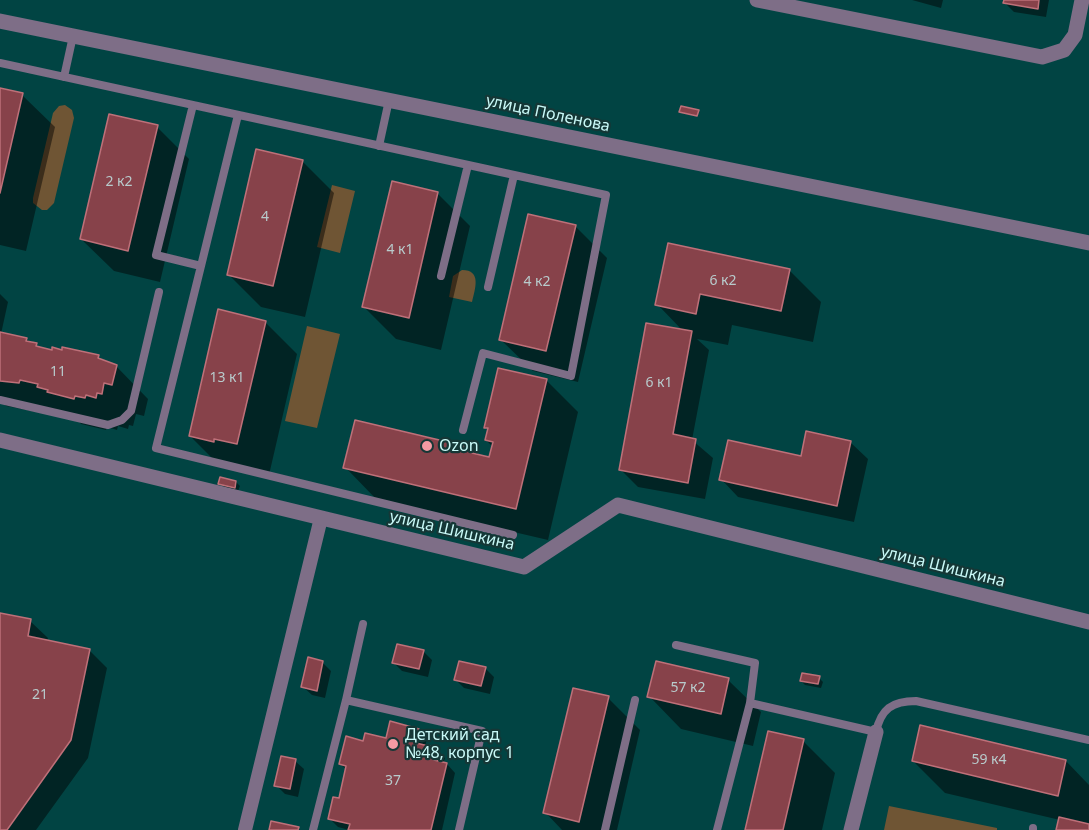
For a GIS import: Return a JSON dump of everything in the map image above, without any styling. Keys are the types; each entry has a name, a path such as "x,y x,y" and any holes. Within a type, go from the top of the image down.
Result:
{"street":[{"path":"757,0 1042,57 1064,50 1075,35 1082,0"},
{"path":"841,16 844,0"},
{"name":"улица Поленова","path":"0,21 1089,243"},
{"name":"улица Шишкина","path":"0,440 524,567 618,505 1089,622"},
{"path":"245,830 321,518"},
{"path":"851,830 876,732"}],"lane":[{"path":"64,77 73,36"},
{"path":"0,63 606,195 571,376 483,353 463,430"},
{"path":"380,146 389,100"},
{"path":"193,105 156,255 201,266"},
{"path":"238,115 156,448 513,535"},
{"path":"441,276 468,165"},
{"path":"488,287 514,175"},
{"path":"0,400 108,425 122,420 131,411 159,292"},
{"path":"313,830 363,624"},
{"path":"676,645 755,663 750,703 717,830"},
{"path":"346,700 482,731 459,830"},
{"path":"605,830 634,700"},
{"path":"750,703 876,732 882,714 888,708 896,704 916,701 1089,740"}],"shaded area":[{"path":"65,105 72,110 74,118 54,203 47,210 42,210 33,203 33,198 53,113 59,106"},
{"path":"332,185 355,191 340,253 317,247"},
{"path":"462,270 472,273 475,277 472,302 449,297 453,276"},
{"path":"307,326 340,334 317,428 285,421"},
{"path":"889,806 997,828 997,830 884,830"}],"building":[{"path":"1004,0 1039,0 1038,9 1003,3"},
{"path":"0,88 23,93 0,193"},
{"path":"681,106 699,110 697,116 679,112"},
{"path":"109,114 158,125 128,251 80,239"},
{"path":"256,149 303,160 273,286 227,275"},
{"path":"392,181 438,192 409,318 362,307"},
{"path":"528,214 576,225 546,351 499,340"},
{"path":"668,243 790,269 781,311 700,294 696,314 655,305"},
{"path":"218,309 266,321 237,444 214,439 214,442 189,436"},
{"path":"646,323 692,331 673,434 696,439 688,483 619,470"},
{"path":"0,332 27,338 26,341 37,343 36,346 52,350 52,347 62,350 62,347 99,355 98,358 117,365 112,385 104,383 102,394 97,393 96,398 86,395 85,398 75,396 74,399 47,392 48,390 37,387 38,384 20,380 19,383 0,381"},
{"path":"498,368 547,379 516,509 343,468 355,420 473,448 472,453 489,457 493,442 485,440 488,428 484,428"},
{"path":"806,431 851,441 837,506 719,480 728,440 801,456"},
{"path":"220,477 236,481 235,488 218,484"},
{"path":"0,613 31,619 28,636 90,649 71,740 7,830 0,830"},
{"path":"397,644 424,650 419,669 392,663"},
{"path":"308,657 323,661 317,691 301,687"},
{"path":"459,661 486,667 481,686 454,680"},
{"path":"656,661 729,678 721,714 647,697"},
{"path":"802,673 820,676 818,684 800,681"},
{"path":"573,688 609,696 579,822 543,813"},
{"path":"390,721 419,729 416,743 437,748 434,760 447,763 431,830 348,830 350,824 328,819 333,797 339,798 346,766 339,764 346,736 363,741 365,733 386,738"},
{"path":"920,725 1066,760 1058,796 912,761"},
{"path":"768,731 804,739 783,830 745,830"},
{"path":"281,756 296,759 290,789 274,786"},
{"path":"1059,817 1089,824 1089,830 1056,830"},
{"path":"271,821 299,827 298,830 269,830"}],"place":[{"name":"Ozon","path":"427,446"},
{"name":"Детский сад №48, корпус 1","path":"393,744"}]}
